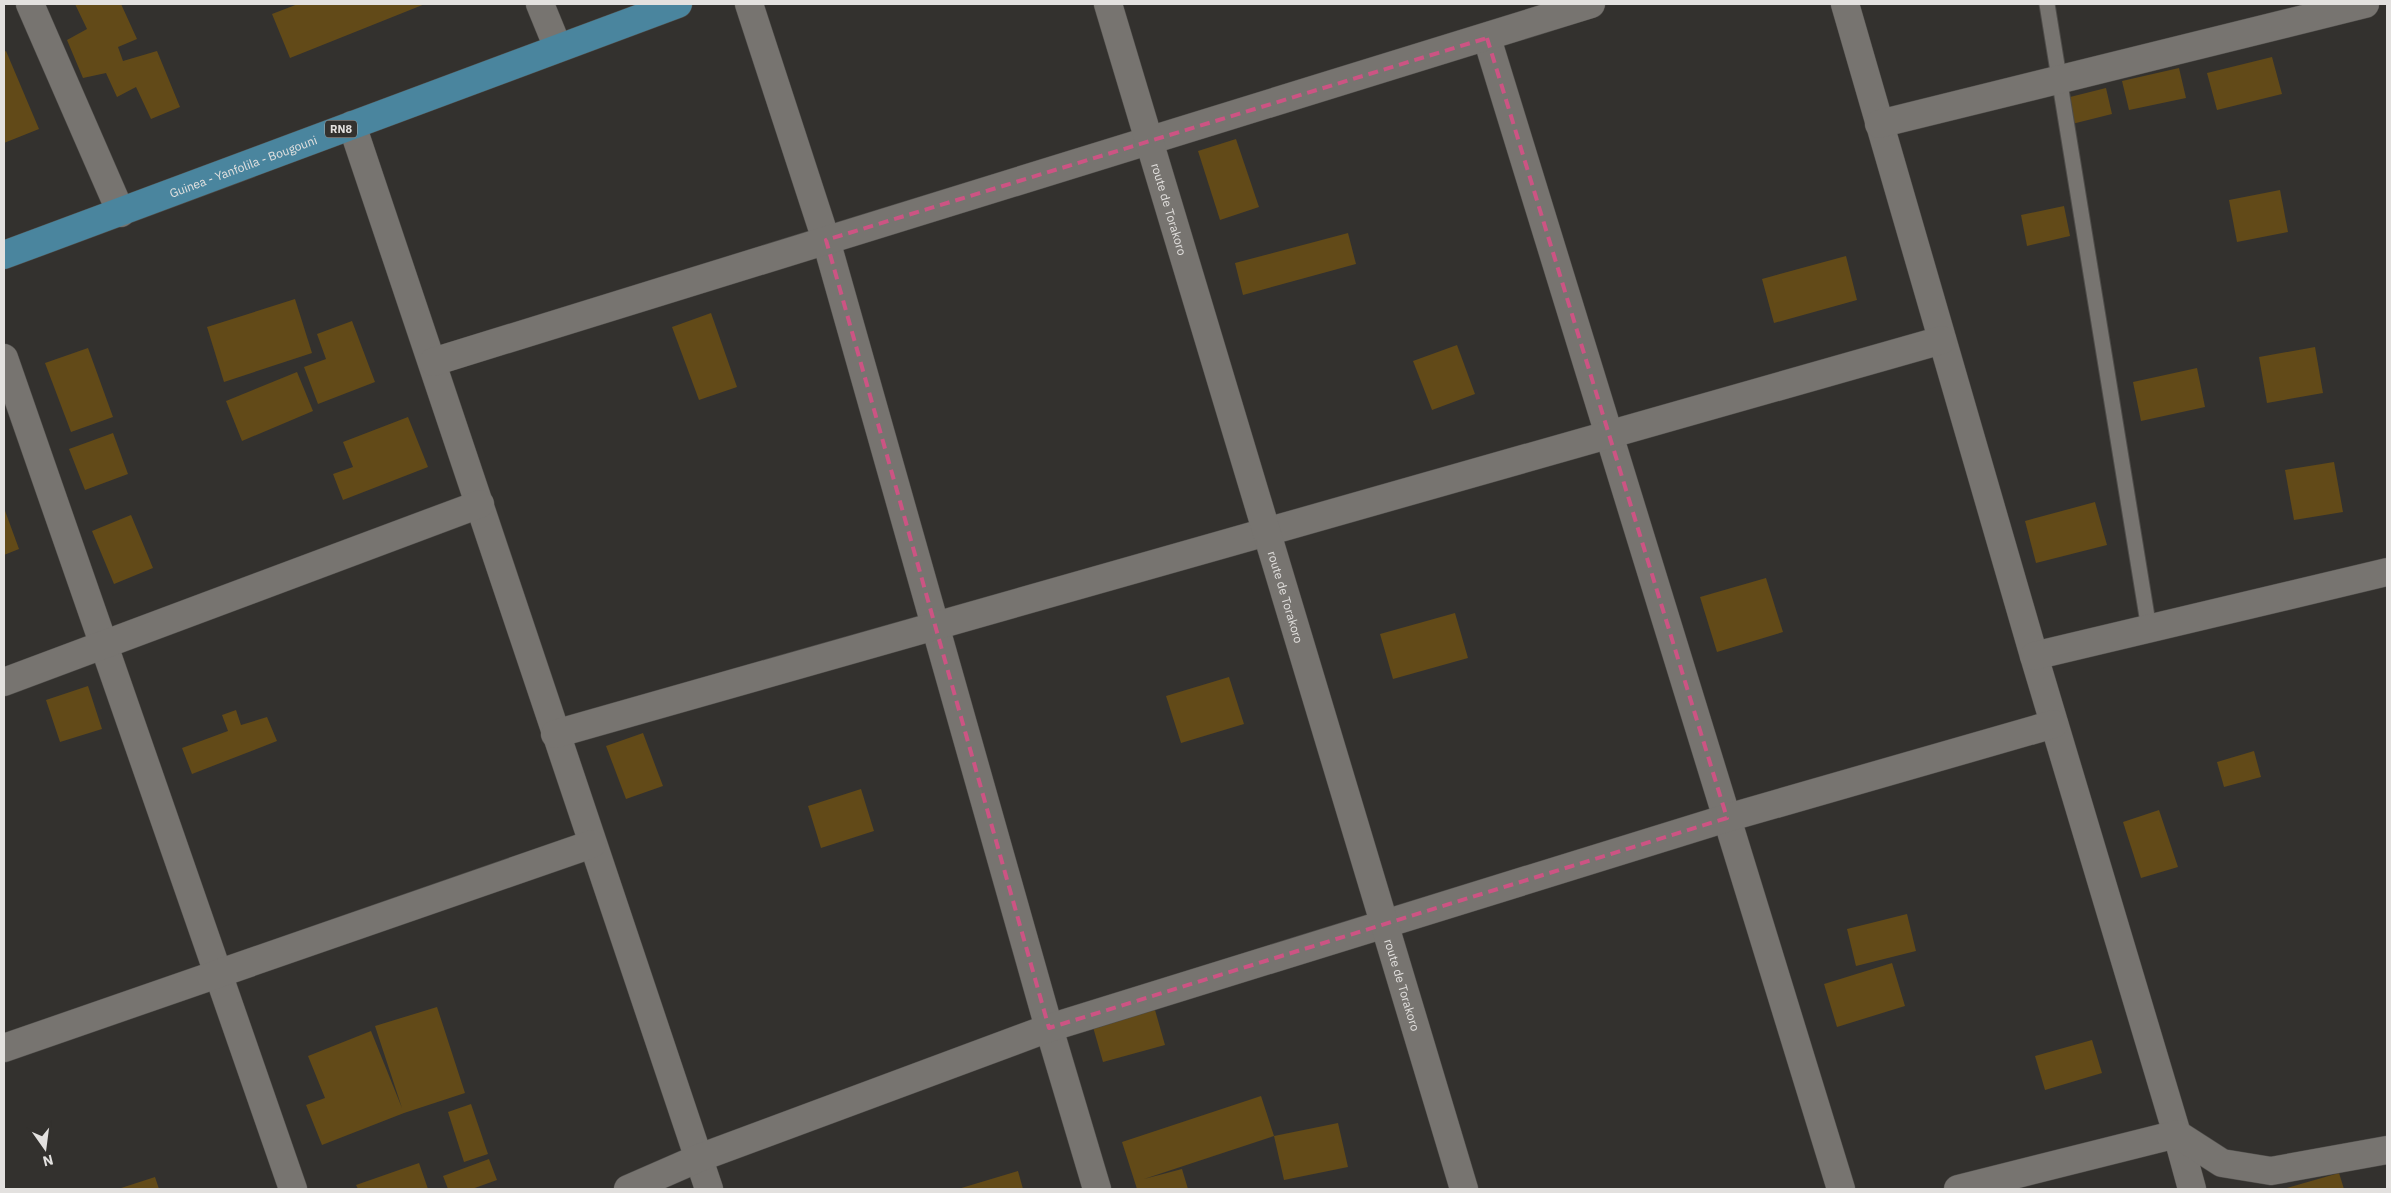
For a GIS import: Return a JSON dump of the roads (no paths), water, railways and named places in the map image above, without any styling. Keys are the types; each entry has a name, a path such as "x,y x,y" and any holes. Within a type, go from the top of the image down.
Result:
{"main road":[{"name":"Guinea - Yanfolila - Bougouni","path":"4,255 678,4"}],"street":[{"path":"30,4 122,212"},
{"path":"540,4 558,48"},
{"path":"749,4 826,240 1048,1028 1097,1189"},
{"name":"route de Torakoro","path":"1108,4 1464,1189"},
{"path":"433,362 1148,139 1487,38 1591,4"},
{"path":"1845,4 2034,656 2192,1189"},
{"path":"1879,124 2365,4"},
{"path":"1487,38 1841,1189"},
{"path":"352,124 709,1189"},
{"path":"555,734 1942,340"},
{"path":"4,358 293,1189"},
{"path":"4,682 104,643 480,504"},
{"path":"2034,656 2387,572"},
{"path":"628,1189 699,1158 1048,1028 1727,818 2054,724"},
{"path":"4,1048 592,844"},
{"path":"1958,1189 2177,1134 2222,1163 2271,1171 2387,1150"}],"lane":[{"path":"2047,4 2149,629"}]}
